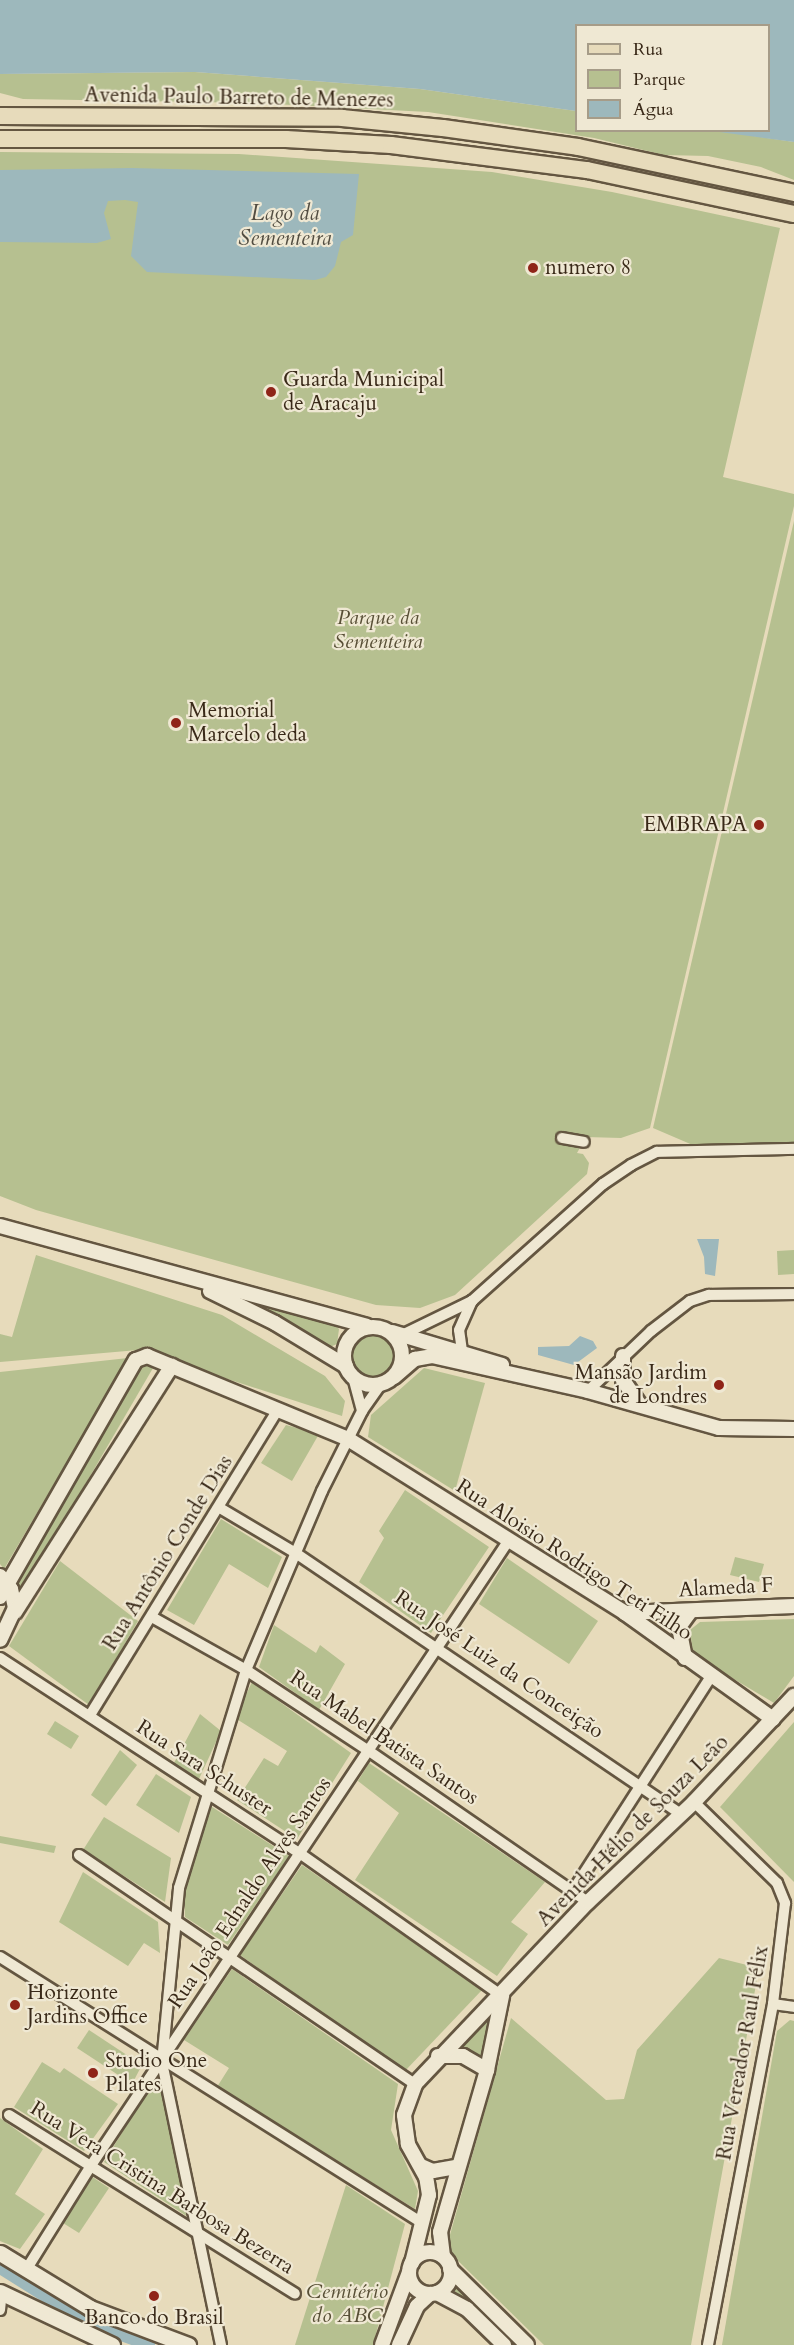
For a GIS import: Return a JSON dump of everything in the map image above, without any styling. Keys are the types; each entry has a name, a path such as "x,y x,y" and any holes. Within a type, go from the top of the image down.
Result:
{"main road":[{"name":"Avenida Paulo Barreto de Menezes","path":"0,116 342,118 443,128 578,147 794,193"},
{"name":"Avenida Paulo Barreto de Menezes","path":"0,139 286,139 391,145 587,170 794,214"},
{"path":"0,2253 90,2308 188,2345"},
{"path":"1,2292 112,2345"}],"street":[{"path":"562,1138 584,1142"},
{"path":"398,1333 472,1301 631,1164 657,1152 794,1149"},
{"path":"0,1226 187,1279 462,1351 556,1384"},
{"path":"187,1279 275,1323 370,1385 380,1385"},
{"path":"588,1391 623,1356 690,1301 709,1295 794,1294"},
{"path":"462,1351 459,1330 472,1301"},
{"path":"362,1411 349,1372 345,1346 358,1330 368,1326"},
{"path":"394,1377 403,1360 398,1333"},
{"name":"Rua Aloisio Rodrigo Teti Filho","path":"4,1580 136,1360 147,1356 348,1439 625,1613 773,1719"},
{"path":"220,2345 201,2236 162,2062 179,1888 206,1793 246,1671 294,1552 362,1411 380,1385 394,1377 415,1359 432,1356 588,1391 735,1431 794,1429"},
{"path":"623,1356 623,1380 640,1405"},
{"path":"0,1640 15,1612 172,1366"},
{"name":"Rua Antônio Conde Dias","path":"90,1715 220,1508 277,1411"},
{"name":"Rua José Luiz da Conceição","path":"220,1508 294,1552 438,1647 643,1785 680,1813"},
{"name":"Rua João Ednaldo Alves Santos","path":"26,2270 90,2167 162,2062 298,1852 369,1751 509,1540"},
{"path":"4,1580 15,1612"},
{"path":"0,1597 4,1580"},
{"name":"Alameda F","path":"625,1613 690,1612 794,1605"},
{"path":"685,1658 679,1627 690,1612"},
{"name":"Rua Mabel Batista Santos","path":"152,1617 246,1671 369,1751 574,1889 588,1902"},
{"name":"Rua Sara Schuster","path":"0,1658 298,1852 502,1996"},
{"path":"574,1889 712,1675"},
{"name":"Avenida Hélio de Souza Leão","path":"382,2345 410,2266 429,2194 421,2166 408,2144 404,2115 415,2084 438,2056 502,1996 588,1902 694,1802 794,1696"},
{"name":"Rua Vereador Raul Félix","path":"694,1802 777,1883 786,1903 772,2004 708,2345"},
{"path":"79,1855 415,2084"},
{"path":"0,1957 162,2062 423,2223"},
{"path":"399,2345 417,2307 448,2283 447,2263 440,2232 456,2167 487,2070 502,1996"},
{"path":"772,2004 794,2007"},
{"path":"438,2056 463,2056 487,2070"},
{"name":"Rua Vera Cristina Barbosa Bezerra","path":"9,2115 295,2294"},
{"path":"421,2166 434,2171 456,2167"},
{"path":"504,2345 467,2309 412,2284 410,2266 422,2253 447,2263 527,2345"},
{"path":"0,2310 1,2292"}],"green space":[{"path":"195,72 420,89 575,111 575,132 726,132 794,142 794,180 761,167 708,156 664,155 594,138 428,112 253,103 23,99 0,93 0,74"},
{"name":"Parque da Sementeira","path":"0,152 239,154 492,172 612,192 780,228 723,477 794,494 794,506 650,1128 621,1138 586,1137 577,1153 583,1154 589,1163 587,1174 455,1295 420,1308 376,1305 36,1210 0,1196"},
{"name":"EMBRAPA","path":"794,521 794,1143 695,1146 653,1128"},
{"path":"794,1250 794,1274 778,1275 777,1251"},
{"path":"36,1255 222,1315 325,1376 345,1401 342,1416 138,1350 0,1362 0,1334 12,1337"},
{"path":"237,1296 333,1323 339,1329 337,1344 325,1349"},
{"path":"366,1333 376,1333 388,1340 395,1352 395,1362 388,1374 376,1381 366,1381 351,1370 347,1362 347,1352 358,1337"},
{"path":"128,1358 4,1569 0,1564 0,1372"},
{"path":"141,1364 153,1368 22,1593 12,1586"},
{"path":"424,1368 485,1383 455,1491 368,1437 371,1415"},
{"path":"286,1425 319,1434 292,1481 261,1463"},
{"path":"405,1490 489,1547 431,1633 359,1582 384,1538 379,1531"},
{"path":"221,1519 282,1557 268,1588 229,1564 194,1625 167,1610"},
{"path":"735,1557 764,1564 759,1582 730,1575"},
{"path":"507,1558 598,1621 569,1664 479,1604"},
{"path":"60,1561 138,1621 89,1705 9,1646"},
{"path":"794,1619 794,1676 774,1703 695,1656 692,1647 690,1630 700,1622"},
{"path":"274,1625 316,1653 320,1645 345,1664 319,1710 259,1667"},
{"path":"252,1682 351,1753 297,1839 237,1800 264,1758 278,1766 287,1751 235,1718"},
{"path":"200,1714 221,1731 199,1779 174,1763"},
{"path":"55,1721 79,1736 71,1749 47,1734"},
{"path":"794,1722 794,1882 720,1807"},
{"path":"120,1750 137,1765 106,1806 91,1795"},
{"path":"369,1763 545,1882 511,1922 528,1934 497,1976 355,1880 399,1813 358,1781"},
{"path":"156,1774 191,1797 179,1833 136,1805"},
{"path":"209,1805 289,1856 228,1945 185,1917 184,1891"},
{"path":"104,1817 171,1858 165,1902 83,1850"},
{"path":"0,1836 56,1846 54,1853 0,1843"},
{"path":"302,1865 482,1990 404,2072 240,1955"},
{"path":"83,1872 158,1922 160,1953 144,1943 128,1966 59,1922"},
{"path":"719,1958 759,1968 691,2345 544,2345 446,2249 511,2018 606,2100 624,2099 637,2050"},
{"path":"232,1969 398,2084 391,2130 418,2191 415,2209 217,2087 229,2068 184,2040"},
{"path":"499,2010 484,2062 463,2049 449,2050"},
{"path":"790,2020 794,2021 794,2345 722,2345 777,2031"},
{"path":"89,2030 142,2065 132,2084 77,2048"},
{"path":"42,2062 60,2073 64,2068 118,2104 84,2151 14,2107"},
{"path":"157,2076 161,2076 188,2217 104,2162"},
{"path":"0,2118 43,2149 15,2194 45,2214 20,2249 0,2241"},
{"path":"91,2176 109,2188 79,2233 63,2223"},
{"name":"Cemitério do ABC","path":"346,2185 405,2224 373,2345 295,2345"},
{"path":"453,2276 520,2345 509,2345 443,2294"}],"water":[{"path":"0,0 794,0 794,142 719,132 770,132 770,24 575,24 575,111 420,89 195,72 0,74"},
{"name":"Lago da Sementeira","path":"132,168 359,174 353,235 341,242 335,266 326,277 315,280 147,272 131,256 138,202 125,200 108,201 104,213 111,239 97,243 0,242 0,170"},
{"path":"697,1239 719,1239 715,1276 705,1274 704,1257"},
{"path":"580,1336 593,1341 597,1348 574,1365 538,1355 538,1347 569,1346"}],"waterway":[{"path":"0,2268 88,2323 149,2345"}],"place":[{"name":"numero 8","path":"533,268"},
{"name":"Guarda Municipal de Aracaju","path":"271,392"},
{"name":"Memorial Marcelo deda","path":"176,723"},
{"name":"EMBRAPA","path":"759,825"},
{"name":"Mansão Jardim de Londres","path":"719,1385"},
{"name":"Horizonte Jardins Office","path":"15,2005"},
{"name":"Studio One Pilates","path":"93,2073"},
{"name":"Banco do Brasil","path":"154,2296"}]}
